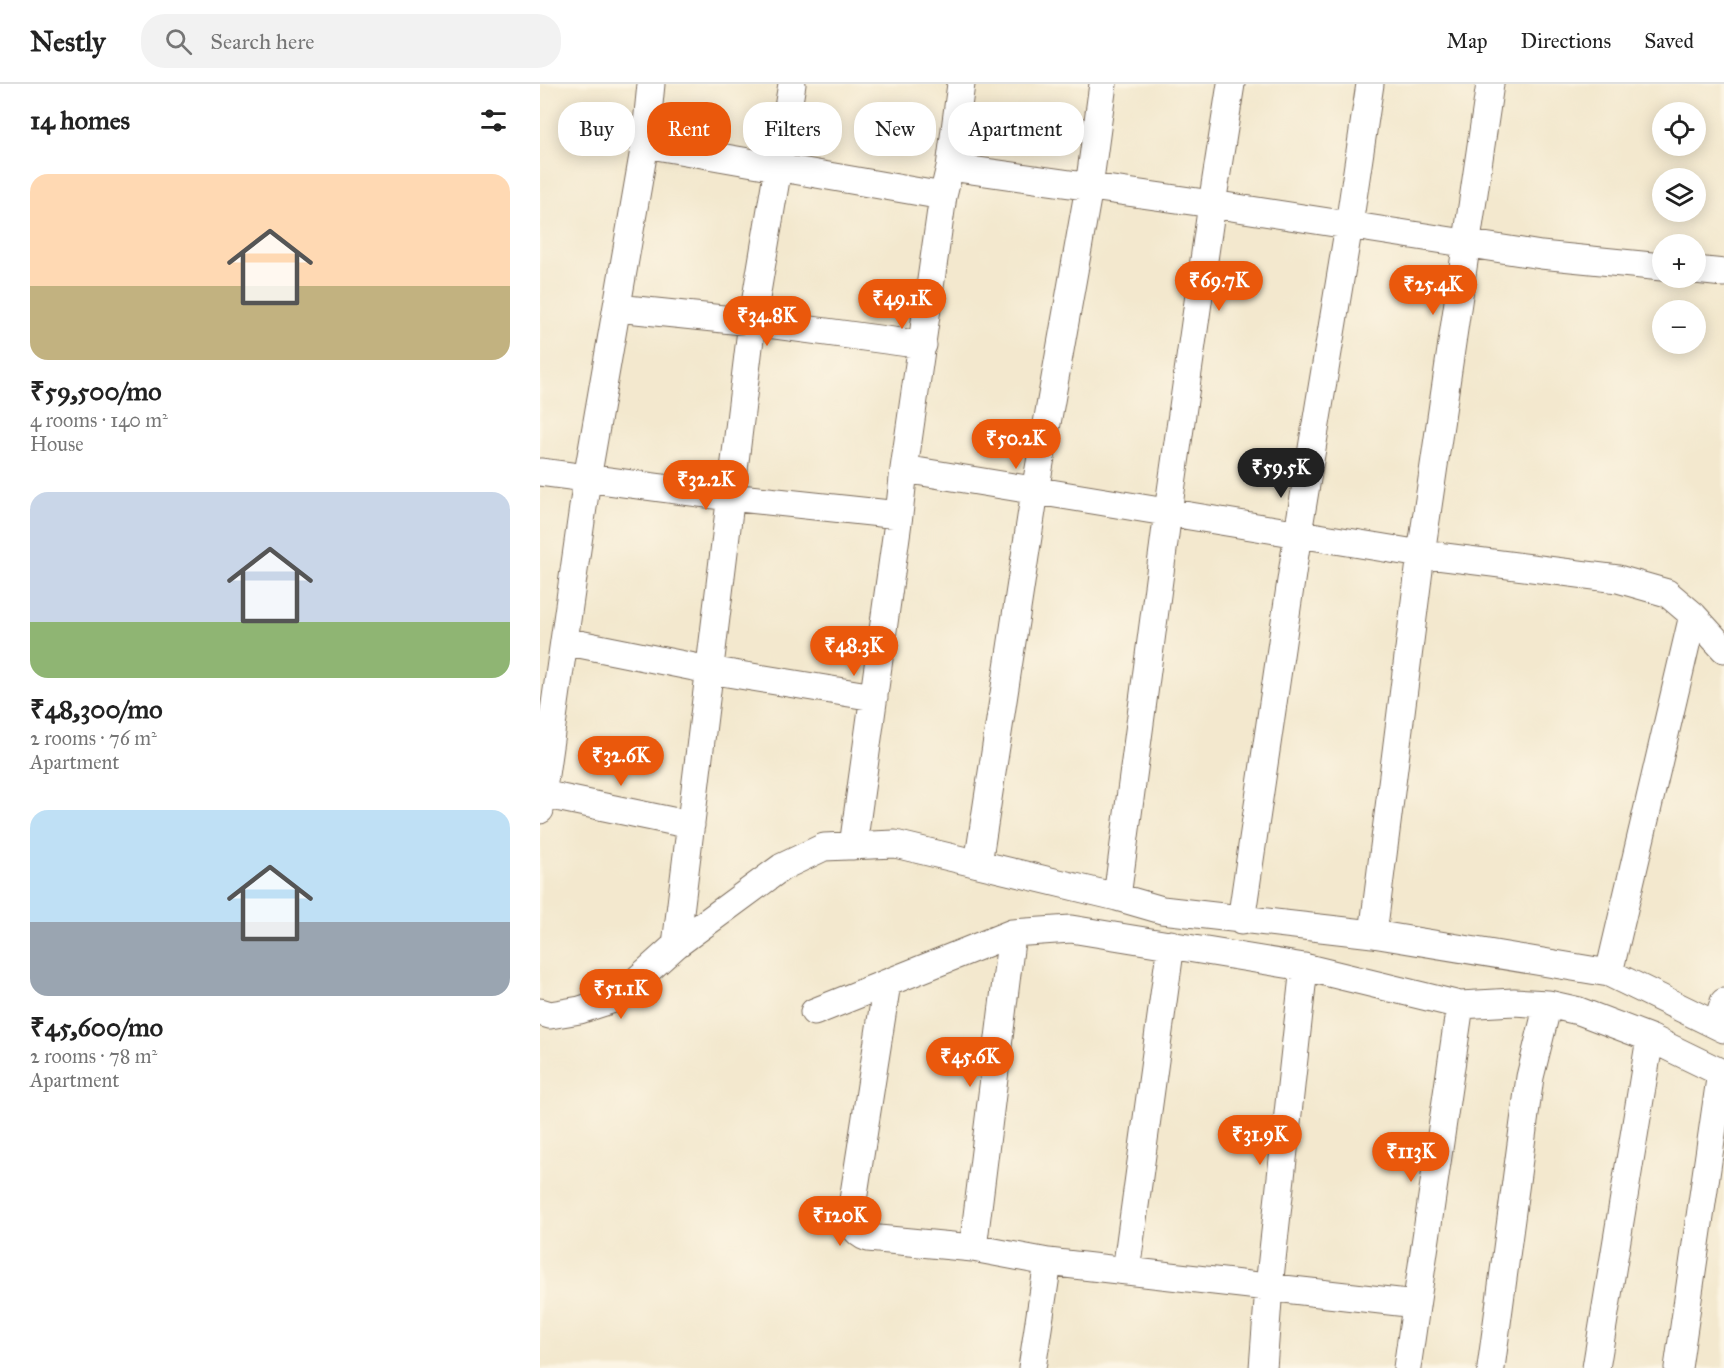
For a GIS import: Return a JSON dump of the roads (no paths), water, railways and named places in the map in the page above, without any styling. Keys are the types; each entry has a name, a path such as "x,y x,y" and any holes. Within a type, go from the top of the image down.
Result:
{"street":[{"path":"651,84 645,144 587,479 541,802 691,825"},
{"path":"676,945 752,322 792,84"},
{"path":"853,846 904,469 961,84"},
{"path":"978,864 1035,491 1089,187 1103,84"},
{"path":"1118,897 1168,512 1231,84"},
{"path":"1241,921 1298,533 1370,84"},
{"path":"1373,934 1421,554 1490,84"},
{"path":"645,144 943,196"},
{"path":"950,167 1212,204 1541,255 1652,266"},
{"path":"1706,271 1724,273"},
{"path":"617,308 752,322 923,345"},
{"path":"904,469 1421,554 1618,579 1667,593 1693,615 1724,649"},
{"path":"540,472 730,497 899,515"},
{"path":"1609,973 1693,615"},
{"path":"564,641 709,670 874,697"},
{"path":"540,1012 550,1015 580,1010 617,998 676,945 782,867 824,847 894,844 1118,897 1162,910 1241,921 1373,934 1609,973 1721,1019"},
{"path":"814,1012 1012,933 1071,929 1304,968 1460,1005 1514,1002 1548,1004 1579,1011 1650,1038 1722,1073 1678,1368"},
{"path":"973,1248 1012,933"},
{"path":"1126,1271 1171,944"},
{"path":"1263,1368 1269,1287 1304,968"},
{"path":"887,983 851,1213 853,1227 859,1234 868,1238 973,1248 1048,1262 1416,1304"},
{"path":"1491,1368 1530,1077 1548,1004"},
{"path":"1407,1368 1460,1005"},
{"path":"1596,1368 1650,1038"},
{"path":"1032,1368 1048,1262"}]}
